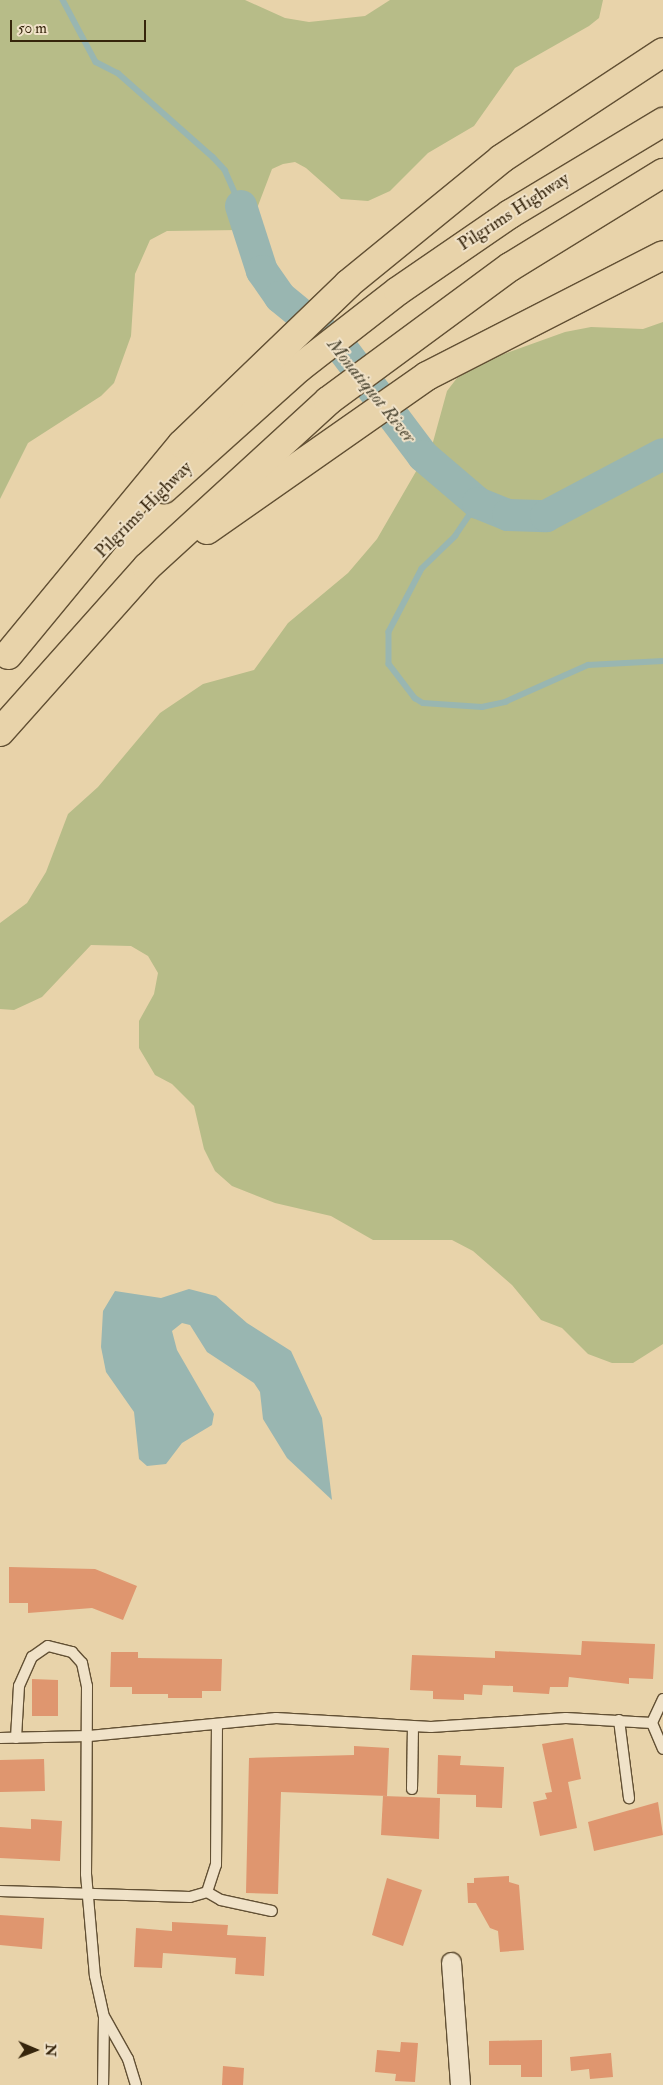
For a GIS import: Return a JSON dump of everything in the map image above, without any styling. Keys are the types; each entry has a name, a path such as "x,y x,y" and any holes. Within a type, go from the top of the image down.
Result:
{"highway":[{"path":"4,659 152,478 281,347 348,284 501,159 663,52"},
{"name":"Pilgrims Highway","path":"4,659 144,508 298,368 371,312 510,214 663,122"},
{"path":"0,732 57,665 170,544 328,401 400,345 510,267 663,173"},
{"path":"57,665 193,541 350,426 427,376 663,255"}],"street":[{"path":"451,1962 460,2085"}],"lane":[{"path":"16,1738 22,1676 36,1652 48,1646 72,1652 82,1663 89,1736 88,1894 95,1976 104,2017 103,2085"},
{"path":"663,1699 652,1723 663,1749"},
{"path":"0,1738 89,1736 290,1718 413,1727 619,1720 652,1723"},
{"path":"619,1720 630,1798"},
{"path":"207,1892 216,1865 217,1724"},
{"path":"412,1789 413,1727"},
{"path":"0,1891 190,1897 207,1892 221,1900 272,1911"},
{"path":"104,2017 126,2055 136,2085"}],"green space":[{"path":"0,0 245,0 285,18 309,22 365,16 390,0 603,0 599,18 589,26 515,68 474,126 428,153 390,191 368,201 341,199 306,168 295,162 283,164 272,169 253,219 240,230 167,231 150,240 135,274 131,336 114,383 101,396 28,443 0,499"},
{"path":"663,322 663,1344 633,1363 612,1363 588,1354 562,1328 541,1320 512,1285 473,1251 452,1240 373,1240 331,1216 275,1203 232,1186 215,1171 204,1149 194,1106 172,1084 155,1075 139,1048 139,1021 154,994 158,973 148,956 131,946 91,945 42,997 14,1010 0,1009 0,923 27,903 46,872 68,814 98,787 160,713 203,684 254,670 288,623 348,573 377,539 433,442 447,391 457,378 487,360 565,332 591,327 643,329"}],"water":[{"path":"189,1289 216,1296 247,1323 291,1351 322,1418 332,1500 287,1458 263,1419 260,1392 254,1383 207,1352 190,1325 182,1323 172,1331 177,1350 214,1414 212,1425 182,1443 166,1464 147,1466 139,1459 134,1412 106,1372 101,1347 103,1311 115,1291 161,1298"}],"building":[{"path":"9,1567 95,1569 137,1586 123,1620 92,1608 28,1613 28,1603 9,1603"},
{"path":"582,1641 655,1644 653,1679 629,1678 629,1684 569,1677 568,1687 550,1687 549,1694 513,1692 513,1686 483,1685 482,1695 464,1694 464,1700 433,1699 433,1691 410,1690 412,1655 495,1658 495,1651 581,1655"},
{"path":"111,1652 138,1652 138,1658 222,1659 221,1691 202,1691 202,1698 168,1698 168,1694 132,1694 132,1687 110,1687"},
{"path":"32,1679 58,1680 58,1716 32,1716"},
{"path":"573,1738 581,1779 568,1782 577,1828 540,1836 533,1802 547,1799 545,1793 552,1792 542,1744"},
{"path":"354,1746 389,1748 387,1796 281,1792 278,1894 246,1893 249,1758 354,1755"},
{"path":"438,1755 461,1756 460,1765 504,1767 502,1808 476,1807 476,1795 437,1794"},
{"path":"44,1759 45,1791 0,1792 0,1760"},
{"path":"383,1796 440,1798 439,1839 381,1835"},
{"path":"658,1802 663,1835 594,1851 588,1822"},
{"path":"31,1819 62,1821 60,1861 0,1858 0,1827 31,1829"},
{"path":"509,1876 509,1882 519,1885 524,1950 500,1952 498,1931 490,1928 476,1903 468,1903 467,1883 474,1883 474,1878"},
{"path":"387,1878 422,1890 403,1946 372,1935"},
{"path":"0,1915 44,1918 42,1949 0,1945"},
{"path":"172,1922 228,1925 227,1935 266,1937 264,1976 235,1974 236,1958 163,1953 162,1968 134,1967 136,1928 172,1931"},
{"path":"542,2040 542,2077 521,2077 521,2065 489,2065 489,2041"},
{"path":"401,2042 418,2043 415,2082 395,2081 396,2074 375,2072 377,2050 400,2052"},
{"path":"611,2053 613,2077 590,2079 589,2069 571,2071 570,2057"},
{"path":"223,2066 244,2068 243,2085 222,2085"}],"waterway":[{"name":"Monatiquot River","path":"63,0 96,62 118,73 213,157 225,170 241,206"},
{"name":"Monatiquot River","path":"241,206 262,271 280,297 341,347 423,456 478,503 508,515 546,516 663,454"},
{"path":"478,503 456,536 422,569 389,632 389,664 415,698 423,703 482,707 505,702 588,665 663,661"}]}
